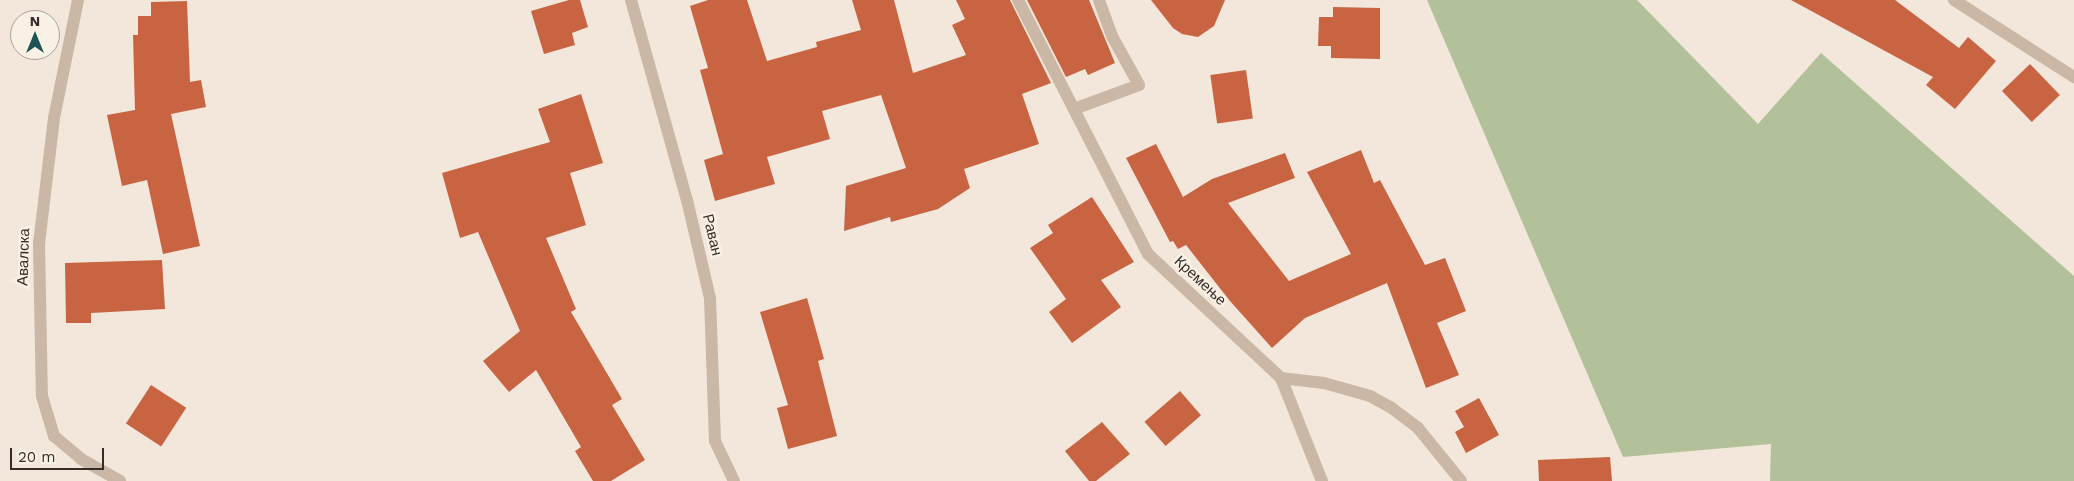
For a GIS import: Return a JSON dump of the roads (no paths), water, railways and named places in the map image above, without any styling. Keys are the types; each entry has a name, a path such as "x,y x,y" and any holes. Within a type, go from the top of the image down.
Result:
{"street":[{"name":"Авалска","path":"78,0 54,118 39,244 42,396 54,436 81,459 120,481"},
{"name":"Раван","path":"631,0 687,200 710,298 715,441 734,481"},
{"name":"Кремење","path":"1018,0 1148,254 1281,378"},
{"path":"1074,109 1139,85 1112,36 1099,0"},
{"path":"1954,0 2074,77"},
{"path":"1322,481 1281,378 1324,383 1370,396 1393,409 1418,428 1461,481"}]}
